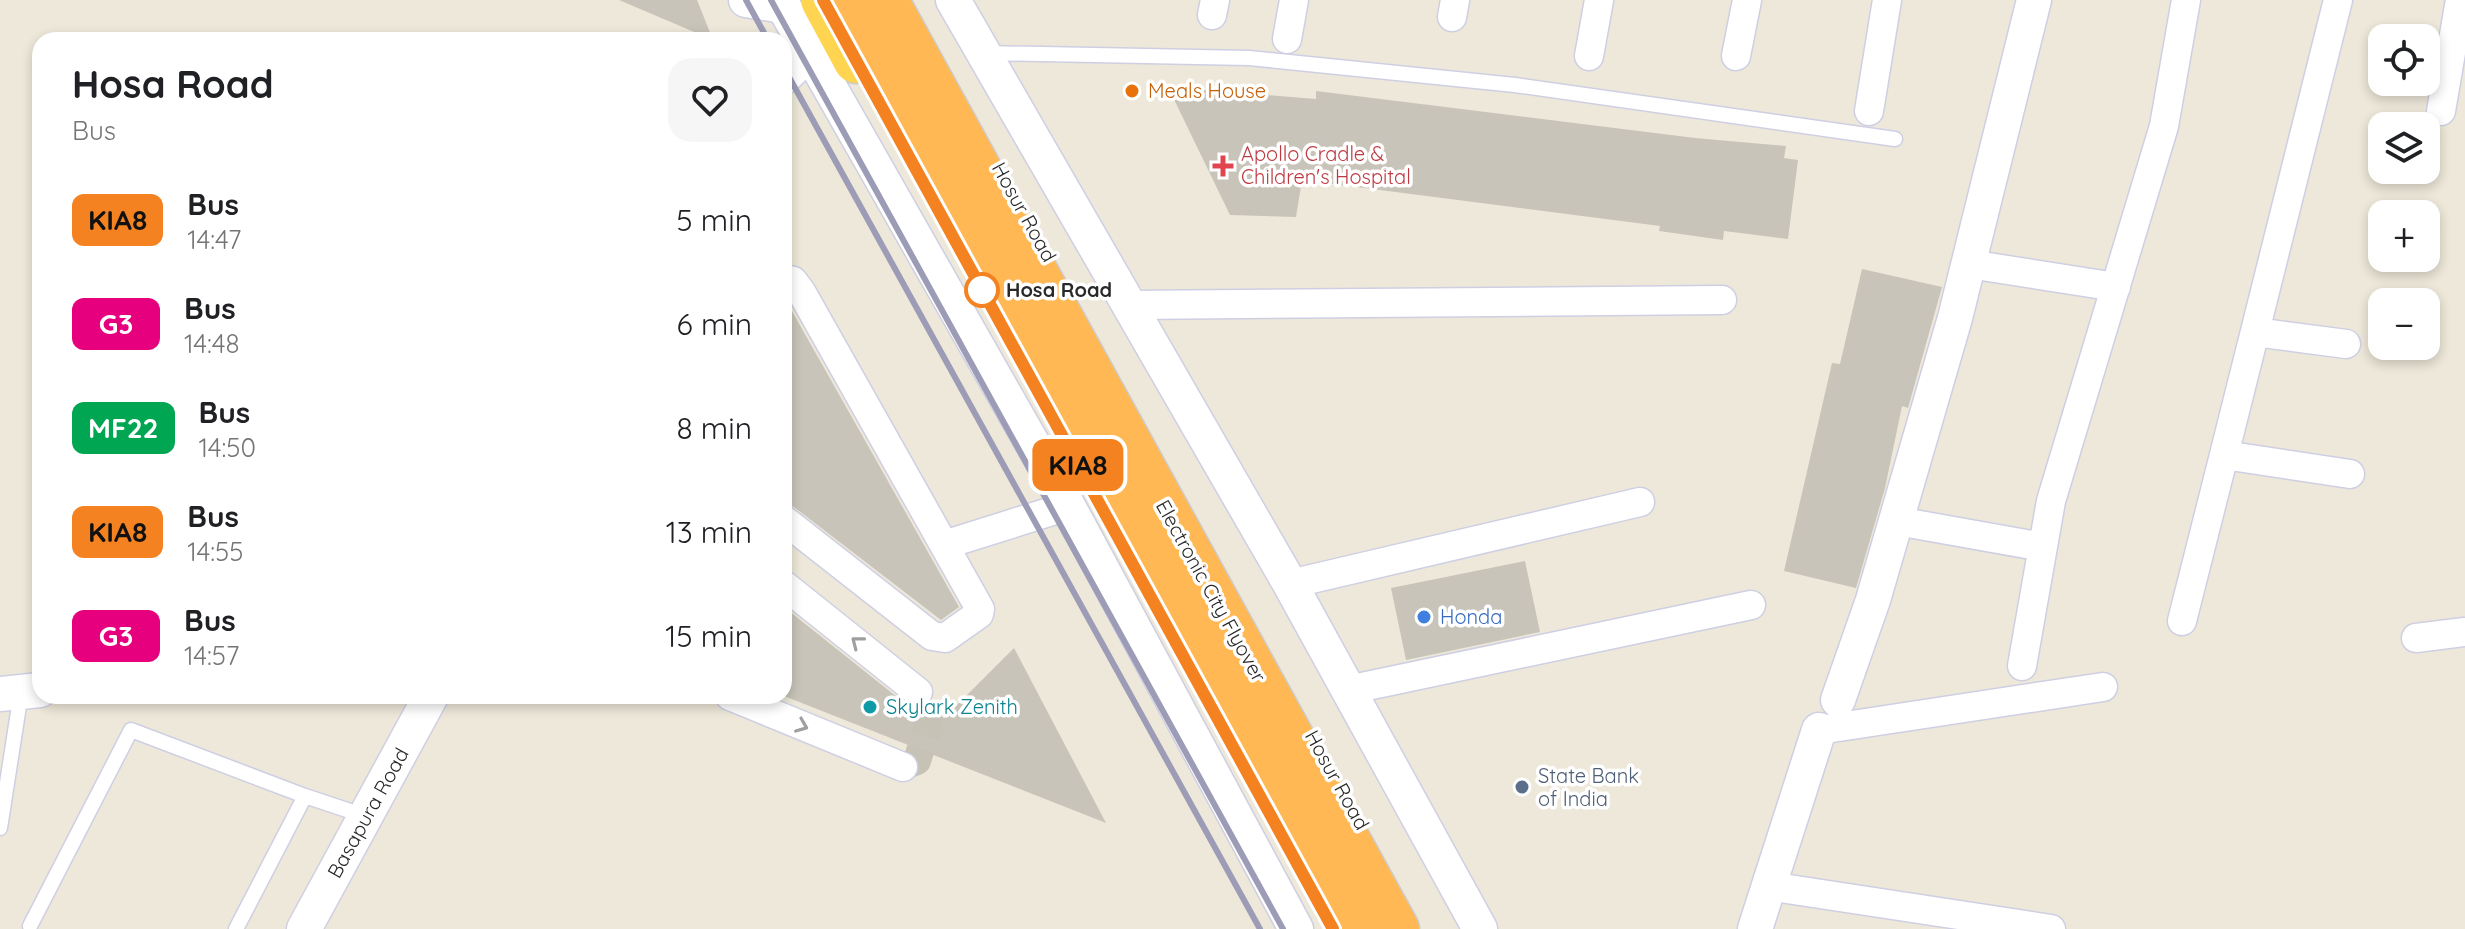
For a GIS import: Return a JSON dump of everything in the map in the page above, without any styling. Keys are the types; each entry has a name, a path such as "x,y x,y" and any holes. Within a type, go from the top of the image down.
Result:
{"highway":[{"name":"Electronic City Flyover","path":"847,0 1357,929"},
{"name":"Electronic City Flyover","path":"886,0 1397,929"},
{"name":"Hosur Road","path":"908,0 1419,929"},
{"path":"795,2 1333,929"}],"street":[{"path":"746,0 795,2 810,52 1068,506 1296,929"},
{"path":"953,0 1290,584 1480,929"},
{"path":"1287,39 1294,0"},
{"path":"1589,56 1599,0"},
{"path":"1736,56 1747,0"},
{"path":"1869,111 1887,0"},
{"path":"1838,700 1897,521 1969,264 2034,0"},
{"path":"2022,666 2051,501 2164,126 2186,0"},
{"path":"2182,621 2338,0"},
{"path":"2441,111 2460,0"},
{"path":"792,69 810,52"},
{"path":"1969,264 2116,287"},
{"path":"792,281 802,293 980,609 979,614 945,638 932,636 792,526"},
{"path":"1127,305 1722,300"},
{"path":"2255,332 2346,344"},
{"path":"2224,455 2350,474"},
{"path":"1290,584 1640,502"},
{"path":"944,545 1068,506"},
{"path":"1897,521 2043,547"},
{"path":"792,591 918,692"},
{"path":"1348,690 1751,605"},
{"path":"2416,638 2465,632"},
{"path":"1755,929 1819,730 2103,687"},
{"name":"Basapura Road","path":"304,929 427,704"},
{"path":"749,704 903,767"},
{"path":"1768,886 2051,929"}],"lane":[{"path":"983,53 1249,58 1515,85 1895,139"},
{"path":"0,828 21,692"},
{"path":"30,926 131,730 366,816"},
{"path":"236,929 305,796"}],"building":[{"path":"619,0 697,0 710,32 694,32"},
{"path":"1168,87 1316,99 1316,91 1695,138 1786,146 1784,158 1798,160 1788,239 1724,231 1723,240 1659,231 1660,226 1302,180 1296,217 1230,215"},
{"path":"1862,269 1942,287 1908,408 1902,406 1885,488 1856,588 1784,571 1832,363 1840,364"},
{"path":"792,311 959,607 941,620 794,507"},
{"path":"1525,561 1540,632 1406,660 1391,588"},
{"name":"Skylark Zenith","path":"792,613 907,705 916,709 927,706 944,718 1014,648 1106,823 792,699"}],"tunnel":[{"path":"903,767 917,761 929,722 918,692"}],"railway":[{"path":"746,0 764,32"},
{"path":"771,0 789,32"},
{"path":"792,38 1283,929"},
{"path":"792,82 1260,929"}],"bus line":[{"name":"KIA8","path":"823,0 1333,929"}],"place":[{"name":"Meals House","path":"1132,91"},
{"name":"Apollo Cradle & Children's Hospital","path":"1223,166"},
{"name":"Hosa Road","path":"982,290"},
{"name":"Honda","path":"1424,617"},
{"name":"Skylark Zenith","path":"870,707"},
{"name":"State Bank of India","path":"1522,787"}]}
